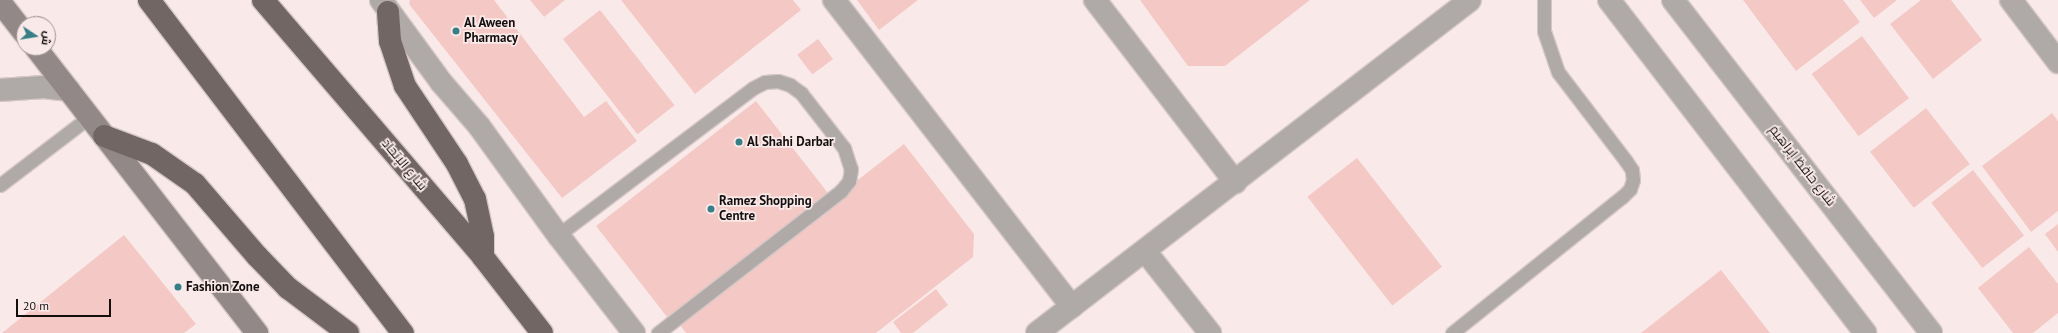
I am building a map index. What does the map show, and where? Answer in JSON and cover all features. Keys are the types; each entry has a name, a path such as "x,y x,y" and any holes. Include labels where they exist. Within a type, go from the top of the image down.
{"highway":[{"path":"149,0 403,333"},
{"name":"شارع الإتحاد","path":"263,0 483,257 542,333"},
{"path":"386,4 390,41 405,86 457,164 475,199 483,237 483,257"},
{"path":"104,136 152,154 195,184 257,256 288,288 348,333"}],"main road":[{"path":"0,2 16,22"},
{"path":"42,56 257,333"}],"street":[{"path":"834,0 1072,307"},
{"path":"1095,0 1235,182"},
{"path":"1037,333 1470,0"},
{"path":"1609,0 1865,333"},
{"name":"شارع حافظ إبراهيم","path":"1673,0 1931,333"},
{"path":"2010,0 2058,62"},
{"path":"386,4 441,82 480,126 558,235 634,333"},
{"path":"0,90 44,87 69,90"},
{"path":"1145,251 1210,333"}],"lane":[{"path":"1452,333 1622,197 1630,189 1633,180 1632,170 1626,161 1558,72 1544,31 1544,0"},
{"path":"558,235 753,88 764,82 778,81 790,85 801,92 844,148 851,169 848,182 841,191 658,333"},
{"path":"0,186 89,117"}],"building":[{"path":"410,0 494,0 584,117 606,101 637,141 562,198 409,4"},
{"path":"530,0 565,0 544,17"},
{"path":"621,0 793,0 801,10 695,94"},
{"path":"857,0 918,0 879,30"},
{"path":"1140,0 1310,0 1225,66 1188,66"},
{"path":"1743,0 1843,0 1860,22 1796,71"},
{"path":"1860,0 1897,0 1874,18"},
{"path":"1921,0 1951,0 1982,40 1933,79 1890,24"},
{"path":"600,10 674,105 637,134 563,39"},
{"path":"1862,36 1909,98 1859,136 1812,74"},
{"path":"818,39 833,59 812,75 797,55"},
{"name":"Ramez Shopping Centre","path":"756,101 829,194 669,319 596,226"},
{"path":"1926,108 1970,164 1914,208 1870,152"},
{"path":"2052,113 2058,121 2058,211 2031,232 1982,166"},
{"path":"904,144 974,234 973,257 876,333 686,333 677,321"},
{"path":"1357,158 1442,267 1392,306 1307,197"},
{"path":"1973,170 2024,235 1982,268 1931,203"},
{"path":"2058,224 2058,252 2045,234"},
{"path":"124,235 196,324 184,333 2,333"},
{"path":"2029,247 2058,284 2058,313 2033,333 2013,333 1978,288"},
{"path":"1721,270 1770,333 1641,333"},
{"path":"936,289 948,305 913,333 901,333 893,322"}],"place":[{"name":"Al Aween Pharmacy","path":"456,31"},
{"name":"Al Shahi Darbar","path":"739,142"},
{"name":"Ramez Shopping Centre","path":"711,209"},
{"name":"Fashion Zone","path":"178,287"}]}
